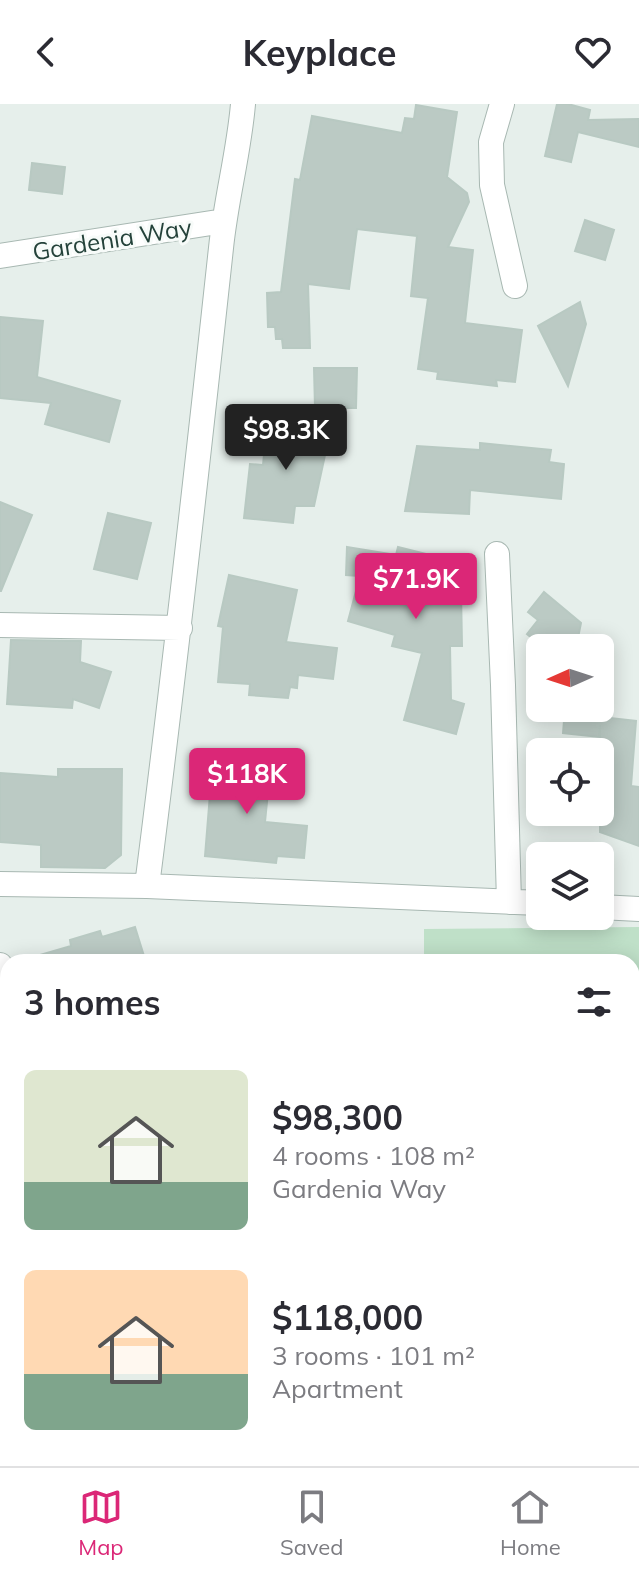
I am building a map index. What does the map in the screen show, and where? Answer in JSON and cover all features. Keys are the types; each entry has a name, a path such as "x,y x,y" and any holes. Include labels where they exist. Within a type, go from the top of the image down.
{"street":[{"path":"147,886 180,628 224,221 241,132 243,104"},
{"path":"502,104 491,142 492,185 515,286"},
{"name":"Gardenia Way","path":"0,256 224,221"},
{"path":"497,554 509,902"},
{"path":"0,625 180,628"},
{"path":"0,884 147,886 526,903"},
{"path":"614,908 639,909"}],"green space":[{"path":"614,927 639,927 639,954 424,954 424,929 614,930"}],"building":[{"path":"557,104 590,110 588,120 639,119 639,147 578,132 571,162 545,156"},
{"path":"416,105 457,112 447,177 467,193 469,202 448,247 473,250 465,323 522,330 515,382 496,380 497,386 437,379 438,372 418,369 428,298 411,296 417,236 357,229 349,289 308,284 310,348 283,348 282,339 276,339 275,327 268,327 267,293 281,292 295,179 300,180 312,116 402,133 405,118 414,119"},
{"path":"32,163 65,167 62,194 29,190"},
{"path":"585,220 614,230 605,260 575,251"},
{"path":"580,302 586,324 568,386 538,326"},
{"path":"0,317 43,321 37,377 120,401 109,442 45,424 51,403 0,398"},
{"path":"314,368 357,368 356,408 315,408"},
{"path":"267,422 327,427 325,455 314,506 295,506 293,523 244,518 250,464 263,465"},
{"path":"480,443 551,450 549,462 564,464 561,499 470,490 469,514 405,511 417,446 480,450"},
{"path":"0,502 32,515 1,591 0,591"},
{"path":"108,513 151,523 137,579 94,569"},
{"path":"347,547 396,555 398,547 474,566 469,592 461,591 462,646 450,646 451,700 464,704 456,734 404,720 422,653 392,646 395,635 348,621 360,576 346,575"},
{"path":"229,575 297,590 286,642 337,648 333,679 298,675 297,688 290,687 288,698 249,695 250,684 218,682 223,627 218,626"},
{"path":"544,592 581,623 579,634 527,634 538,620 528,612"},
{"path":"11,640 81,641 80,662 111,672 99,708 73,699 72,708 7,704"},
{"path":"614,718 636,721 631,786 639,787 639,846 600,832 600,826 614,826 614,738 600,738 600,725 599,737 563,733 564,722 614,722"},
{"path":"213,757 271,762 265,822 307,826 304,858 277,856 276,863 205,856"},
{"path":"58,769 122,769 121,855 105,868 41,867 41,845 0,842 0,773 58,777"},
{"path":"135,927 143,954 43,954 71,946 70,940 100,931 102,937"}]}
